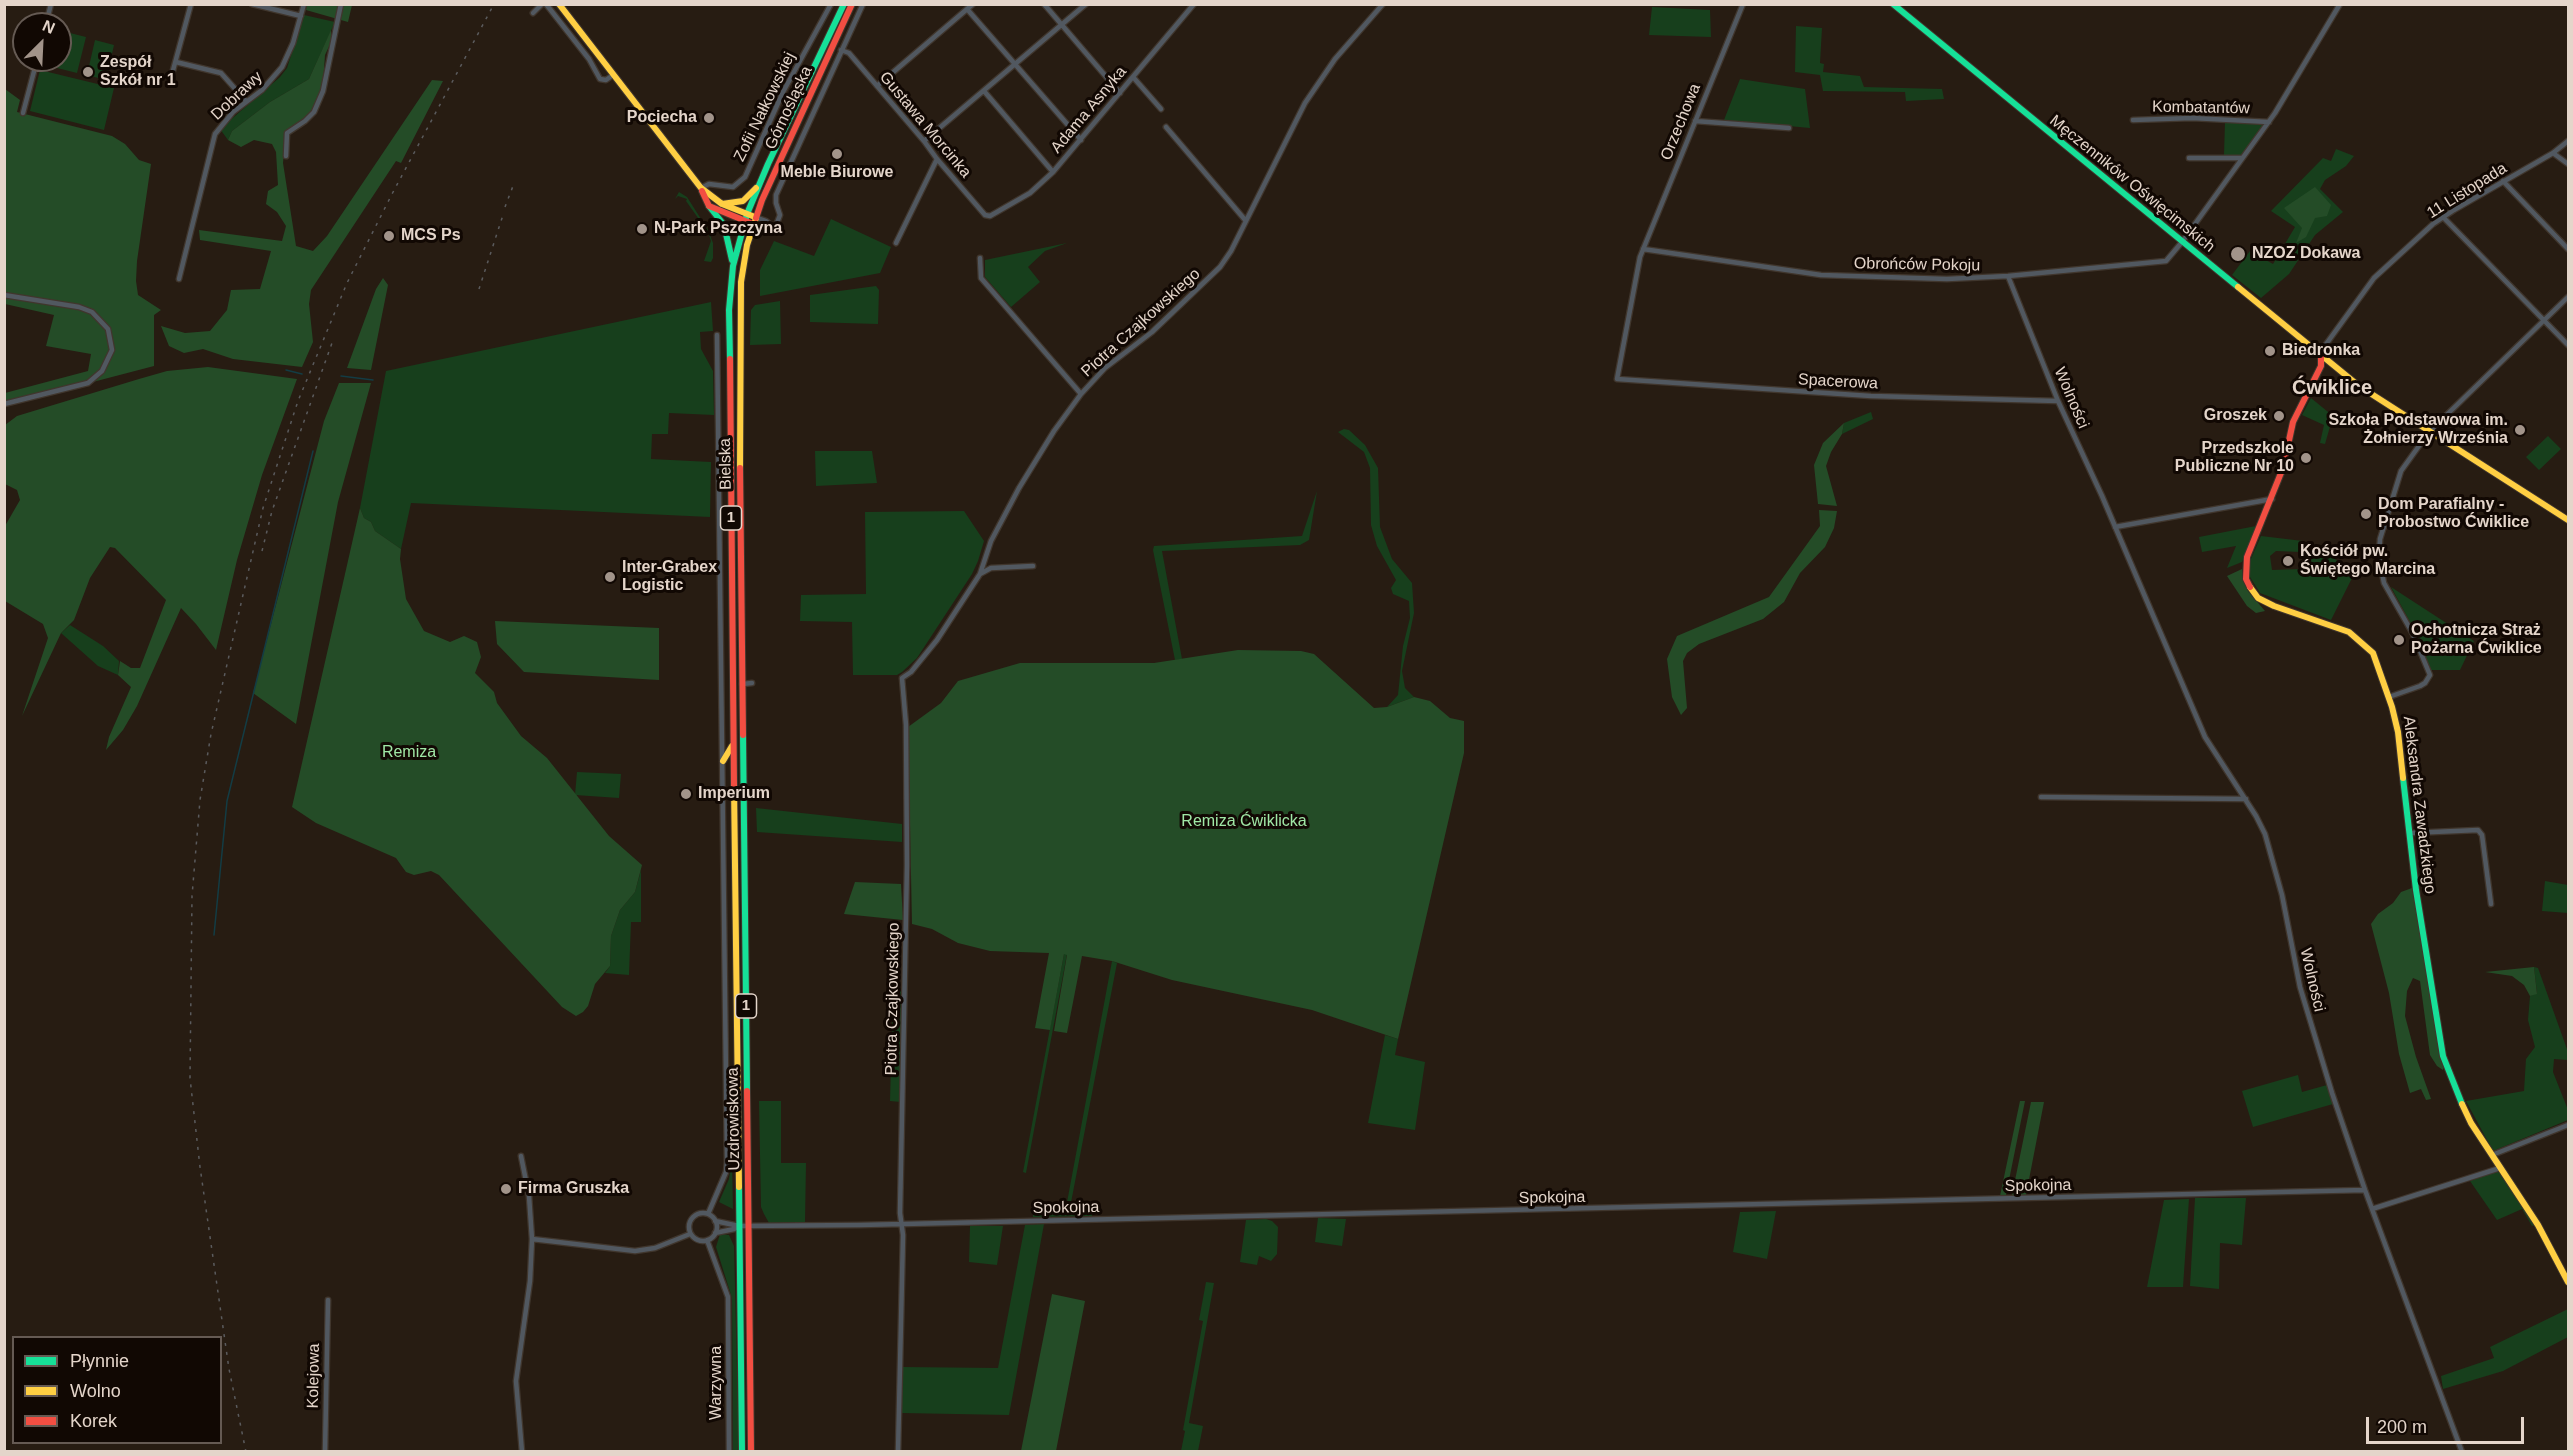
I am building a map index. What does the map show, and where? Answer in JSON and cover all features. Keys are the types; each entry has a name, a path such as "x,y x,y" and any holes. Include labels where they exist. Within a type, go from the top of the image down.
{"main road":[{"path":"559,4 701,188 709,206 724,225 733,266"},
{"name":"Górnośląska","path":"745,218 844,4"},
{"name":"Górnośląska","path":"754,220 852,4"},
{"name":"Męczenników Oświęcimskich","path":"1893,4 2369,393 2568,520"},
{"path":"722,204 743,201 758,186"},
{"path":"701,188 745,218"},
{"path":"709,206 754,220"},
{"name":"Bielska","path":"734,786 728,336 733,266 745,218"},
{"name":"Bielska","path":"743,786 739,311 742,268 754,220"},
{"name":"Aleksandra Zawadzkiego","path":"2321,356 2320,366 2293,422 2283,468 2245,565 2251,589 2258,598 2274,606 2349,632 2373,653 2389,697 2398,732 2416,890 2443,1056 2456,1093 2500,1168 2538,1226 2568,1282"},
{"path":"723,761 733,744"},
{"name":"Uzdrowiskowa","path":"734,786 742,1452"},
{"name":"Uzdrowiskowa","path":"743,786 751,1452"}],"street":[{"path":"172,74 191,4"},
{"path":"252,4 301,16"},
{"name":"Dobrawy","path":"179,279 213,139 225,120 270,82 282,67 293,43 304,4"},
{"path":"286,156 287,133 314,112 323,91 341,4"},
{"path":"533,14 544,4 589,59 600,80 606,80 613,75"},
{"name":"Zofii Nałkowskiej","path":"701,188 709,184 733,187 745,177 783,92 831,4"},
{"path":"754,220 776,228 780,214 776,195 863,4"},
{"path":"877,86 973,4"},
{"path":"1044,4 1120,93"},
{"path":"924,141 1086,4"},
{"name":"Adama Asnyka","path":"990,216 1030,193 1053,172 1194,4"},
{"name":"Piotra Czajkowskiego","path":"898,1452 907,865 906,725 902,678 911,672 937,640 980,574 991,541 1019,488 1054,431 1081,394 1105,368 1152,332 1220,267 1246,221 1305,103 1335,59 1383,4"},
{"name":"Orzechowa","path":"1617,380 1643,249 1743,4"},
{"name":"Kombatantów","path":"2182,242 2299,77 2340,4"},
{"path":"967,9 1081,140"},
{"name":"Gustawa Morcinka","path":"841,50 849,53 985,215 990,216"},
{"path":"176,62 220,73 246,101"},
{"path":"23,112 34,72"},
{"path":"1133,77 1161,109"},
{"path":"984,91 1053,172"},
{"name":"Kombatantów","path":"2133,120 2192,118 2269,122"},
{"path":"1695,121 1789,128"},
{"path":"1166,127 1246,221"},
{"name":"11 Listopada","path":"2321,356 2324,347 2374,278 2444,217 2553,153 2568,141"},
{"path":"2553,153 2568,164"},
{"path":"2189,158 2242,158"},
{"path":"896,243 937,159"},
{"path":"2504,181 2568,249"},
{"path":"2444,217 2568,345"},
{"name":"Obrońców Pokoju","path":"1643,249 1821,275 1947,279 2163,262 2169,259 2182,242"},
{"path":"980,258 981,278 1081,394"},
{"name":"Wolności","path":"2008,276 2058,401 2115,526 2205,737 2246,799 2265,834 2310,1022 2365,1190 2462,1452"},
{"path":"4,295 92,312 108,329 112,350 102,371 88,383 4,404"},
{"path":"2389,697 2420,686 2430,675 2413,634 2384,583 2379,558 2380,539 2401,471 2429,432 2568,297"},
{"path":"708,1214 726,1172 727,1162 717,335"},
{"name":"Spacerowa","path":"1617,380 1871,396 2058,401"},
{"path":"2115,526 2272,498"},
{"path":"980,574 991,568 1033,566"},
{"path":"742,684 752,683"},
{"path":"2041,797 2246,799"},
{"path":"2411,833 2478,830 2482,835 2491,904"},
{"path":"2492,1155 2568,1125"},
{"path":"521,1156 529,1196 532,1239 530,1281 516,1381 522,1452"},
{"path":"2372,1209 2500,1168"},
{"name":"Spokojna","path":"739,1226 1350,1215 2365,1190"},
{"path":"700,1213 708,1214 715,1221 739,1226 715,1233 708,1240 696,1239 690,1233 689,1225 692,1217 700,1213"},
{"path":"715,1221 715,1233"},
{"path":"532,1239 635,1251 655,1248 690,1233"},
{"name":"Warzywna","path":"708,1240 728,1297 729,1452"},
{"name":"Kolejowa","path":"325,1452 328,1300"}],"green space":[{"path":"307,5 352,5 348,22 306,10"},
{"path":"1652,7 1710,10 1711,37 1649,35"},
{"path":"304,15 335,22 309,79 270,102 232,131 228,140 220,129 280,77 287,68"},
{"path":"1796,26 1822,28 1820,63 1824,64 1823,72 1860,76 1864,87 1942,89 1944,99 1906,101 1905,92 1823,91 1820,75 1795,72"},
{"path":"331,30 331,42 325,55 322,97 311,113 295,125 285,141 283,163 296,246 313,251 327,236 432,80 443,81 401,163 396,161 311,290 309,304 313,342 302,367 233,359 203,349 184,353 169,346 161,326 185,333 210,331 227,310 231,290 260,289 271,251 200,240 199,230 282,241 286,226 277,212 266,204 268,191 278,185 276,152 272,144 254,140 241,147 228,140 232,131 270,102 309,79"},
{"path":"72,34 86,37 77,73 72,72"},
{"path":"95,40 114,45 106,80 87,75"},
{"path":"40,72 48,72 114,88 104,130 30,111"},
{"path":"1740,79 1805,89 1810,128 1724,120"},
{"path":"5,89 20,100 17,112 112,136 125,144 139,160 151,164 136,281 138,295 161,310 154,315 154,366 5,405 5,393 88,371 91,354 46,346 54,315 5,304"},
{"path":"2225,122 2264,124 2242,156 2224,155"},
{"path":"2336,149 2354,156 2346,166 2325,180 2320,189 2343,212 2315,235 2289,274 2261,298 2232,275 2250,251 2273,264 2295,227 2271,211 2323,158 2331,161"},
{"path":"2315,187 2331,205 2327,216 2315,218 2306,237 2296,243 2302,228 2284,208"},
{"path":"679,192 687,197 708,230 713,243 711,262 704,261 711,241 708,232 686,201 687,199 678,196 675,199"},
{"path":"831,219 891,247 880,273 760,296 760,270 774,241 814,256"},
{"path":"1067,243 1045,251 1028,267 1040,282 1011,307 985,277 985,260"},
{"path":"383,278 388,285 371,370 347,368 376,289"},
{"path":"876,286 879,290 878,324 810,322 810,295"},
{"path":"780,301 781,344 750,345 751,310 755,305"},
{"path":"711,302 713,331 700,332 701,349 713,371 714,415 669,413 668,434 652,434 651,459 711,462 710,517 411,503 401,549 375,531 371,522 364,518 360,508 386,371"},
{"path":"208,367 297,379 262,475 237,560 216,650 181,608 137,706 123,730 106,750 109,737 131,687 118,675 120,661 131,668 140,668 166,600 115,548 110,547 90,578 74,620 61,633 22,716 48,638 43,624 5,601 5,526 20,500 17,490 5,484 5,425 17,416 167,371"},
{"path":"339,383 371,383 338,502 296,724 253,693 324,421"},
{"path":"2311,398 2333,416 2325,444 2320,443 2324,425 2302,415"},
{"path":"1871,412 1873,419 1842,434 1844,423"},
{"path":"1844,423 1842,434 1826,466 1837,506 1818,504 1814,465 1823,443"},
{"path":"1344,429 1349,430 1365,445 1378,468 1380,527 1392,559 1412,583 1414,613 1402,671 1405,688 1414,697 1387,707 1398,695 1403,646 1410,618 1409,601 1393,594 1391,588 1396,580 1377,546 1371,525 1370,468 1364,452 1338,432"},
{"path":"2548,436 2561,449 2539,470 2526,457"},
{"path":"815,451 872,451 877,483 816,486"},
{"path":"1317,491 1309,540 1300,545 1162,551 1182,659 1175,660 1154,546 1302,536"},
{"name":"Remiza","path":"360,508 364,518 371,522 375,531 401,549 400,559 406,599 424,631 450,642 464,636 477,642 481,657 475,673 494,692 497,703 521,736 547,758 609,836 642,865 635,892 620,910 611,936 610,966 595,984 588,1006 576,1016 562,1007 439,875 431,871 414,875 406,872 396,858 316,823 292,807"},
{"path":"1819,510 1837,511 1834,528 1825,547 1800,573 1784,602 1763,619 1699,644 1687,653 1683,661 1687,708 1681,715 1672,697 1667,659 1677,636 1769,597 1820,526"},
{"path":"964,511 984,541 978,561 972,574 917,658 897,675 853,675 852,622 800,621 801,595 866,594 865,512"},
{"path":"2256,526 2242,562 2227,568 2236,546 2202,552 2199,537"},
{"path":"2261,536 2303,541 2307,553 2316,555 2322,552 2351,568 2353,576 2331,620 2260,593 2250,577 2250,561","holes":["2276,551 2301,552 2303,566 2301,569 2272,570 2270,556"]},
{"path":"2242,569 2243,581 2248,591 2265,611 2256,613 2247,606 2227,576"},
{"path":"2391,587 2474,641 2460,670 2431,670 2416,633"},
{"path":"495,621 659,628 659,680 524,672 497,644"},
{"path":"70,625 103,646 119,661 118,675 98,666 61,633"},
{"name":"Remiza Ćwiklicka","path":"1238,650 1301,651 1314,654 1374,708 1387,707 1414,697 1430,701 1450,718 1464,721 1464,753 1398,1039 1312,1010 1172,980 1112,961 1082,956 1067,1033 1054,1031 1067,955 1064,954 1050,1030 1035,1028 1049,953 990,951 958,943 932,929 912,924 908,727 941,703 958,681 1020,663 1154,663"},
{"path":"577,772 621,774 619,798 575,795"},
{"path":"756,808 902,824 902,842 757,832"},
{"path":"641,870 641,922 631,922 629,975 605,973 610,966 611,936 620,910 635,892"},
{"path":"2545,881 2568,885 2568,913 2542,911"},
{"path":"855,882 901,884 903,920 844,914"},
{"path":"2412,888 2444,1067 2443,1070 2437,1066 2430,1055 2420,981 2413,978 2407,991 2405,1016 2431,1099 2426,1100 2421,1089 2410,1093 2399,1054 2389,993 2371,924 2401,892"},
{"path":"1064,954 1067,954 1026,1173 1023,1172"},
{"path":"1112,961 1117,963 1069,1213 1092,1214 1092,1216 1033,1217 1033,1213 1065,1213"},
{"path":"2534,967 2538,968 2568,1052 2568,1060 2554,1059 2553,1072 2568,1110 2568,1120 2493,1151 2466,1101 2524,1091 2526,1059 2535,1047 2528,1020 2530,996 2537,993"},
{"path":"2534,967 2537,994 2530,996 2524,985 2512,976 2485,972"},
{"path":"893,990 903,991 901,1102 890,1101"},
{"path":"1385,1035 1398,1039 1395,1055 1425,1062 1415,1130 1368,1123"},
{"path":"2298,1075 2302,1092 2327,1085 2333,1104 2253,1127 2242,1091"},
{"path":"759,1101 781,1101 781,1163 806,1163 805,1222 769,1223 761,1207"},
{"path":"2020,1101 2025,1101 2006,1195 2000,1196"},
{"path":"2031,1102 2044,1102 2026,1195 2012,1195"},
{"path":"732,1160 733,1209 719,1202 729,1179"},
{"path":"2498,1171 2534,1225 2532,1226 2522,1209 2497,1220 2470,1181"},
{"path":"2195,1198 2246,1198 2242,1245 2220,1243 2219,1289 2190,1286"},
{"path":"2189,1199 2183,1287 2147,1287 2164,1200"},
{"path":"1776,1211 1767,1259 1733,1252 1740,1212"},
{"path":"1318,1218 1346,1219 1342,1246 1315,1242"},
{"path":"1266,1219 1278,1227 1277,1254 1271,1261 1259,1256 1257,1265 1240,1262 1246,1220"},
{"path":"1044,1224 1009,1415 902,1413 902,1367 998,1368 1025,1225"},
{"path":"970,1226 1003,1226 997,1265 969,1262"},
{"path":"720,1234 729,1235 734,1246 739,1451 733,1451 732,1298 716,1247"},
{"path":"1206,1282 1214,1283 1189,1423 1203,1426 1198,1451 1181,1451 1203,1321 1199,1320"},
{"path":"1052,1294 1085,1301 1056,1451 1021,1451"},
{"path":"2568,1309 2568,1337 2503,1371 2443,1389 2441,1376 2494,1358 2490,1347"}],"waterway":[{"path":"286,370 302,374"},
{"path":"341,376 373,380"},
{"path":"214,935 227,801 313,451"}],"railway":[{"path":"246,1452 229,1369 200,1167 190,1078 192,896 200,800 211,734 263,508 298,401 347,283 494,4"},
{"path":"505,207 513,186"},
{"path":"479,289 503,215"},
{"path":"262,551 272,511 332,343"}],"traffic: fast":[{"path":"730,359 729,310 733,266 747,214 768,164 844,4"},
{"path":"1893,4 2238,287"},
{"path":"709,206 724,225 732,260"},
{"path":"743,735 747,1091"},
{"path":"2403,778 2416,890 2443,1056 2462,1104"},
{"path":"739,1187 742,1452"}],"traffic: slow":[{"path":"559,4 701,188 722,204 755,217"},
{"path":"722,204 743,201 756,188"},
{"path":"740,468 741,282 747,245 756,218"},
{"path":"2238,287 2359,386 2568,520"},
{"path":"2250,587 2258,598 2274,606 2349,632 2373,653 2392,707 2398,732 2403,778"},
{"path":"723,761 732,746"},
{"path":"734,785 739,1187"},
{"path":"2462,1104 2471,1123 2538,1225 2568,1282"}],"traffic: jam":[{"path":"756,218 762,200 852,4"},
{"path":"702,191 709,206 753,224"},
{"path":"2250,587 2246,579 2247,557 2283,468 2293,422 2321,366 2321,356"},
{"path":"730,359 734,785"},
{"path":"740,468 743,735"},
{"path":"747,1091 751,1452"}],"place":[{"name":"Zespół Szkół nr 1","path":"88,72"},
{"name":"Pociecha","path":"709,118"},
{"name":"Meble Biurowe","path":"837,154"},
{"name":"N-Park Pszczyna","path":"642,229"},
{"name":"MCS Ps","path":"389,236"},
{"name":"NZOZ Dokawa","path":"2238,254"},
{"name":"Biedronka","path":"2270,351"},
{"name":"Groszek","path":"2279,416"},
{"name":"Szkoła Podstawowa im. Żołnierzy Września","path":"2520,430"},
{"name":"Przedszkole Publiczne Nr 10","path":"2306,458"},
{"name":"Dom Parafialny - Probostwo Ćwiklice","path":"2366,514"},
{"name":"Kościół pw. Świętego Marcina","path":"2288,561"},
{"name":"Inter-Grabex Logistic","path":"610,577"},
{"name":"Ochotnicza Straż Pożarna Ćwiklice","path":"2399,640"},
{"name":"Imperium","path":"686,794"},
{"name":"Firma Gruszka","path":"506,1189"}],"district":[{"name":"Ćwiklice","path":"2332,388"}]}
